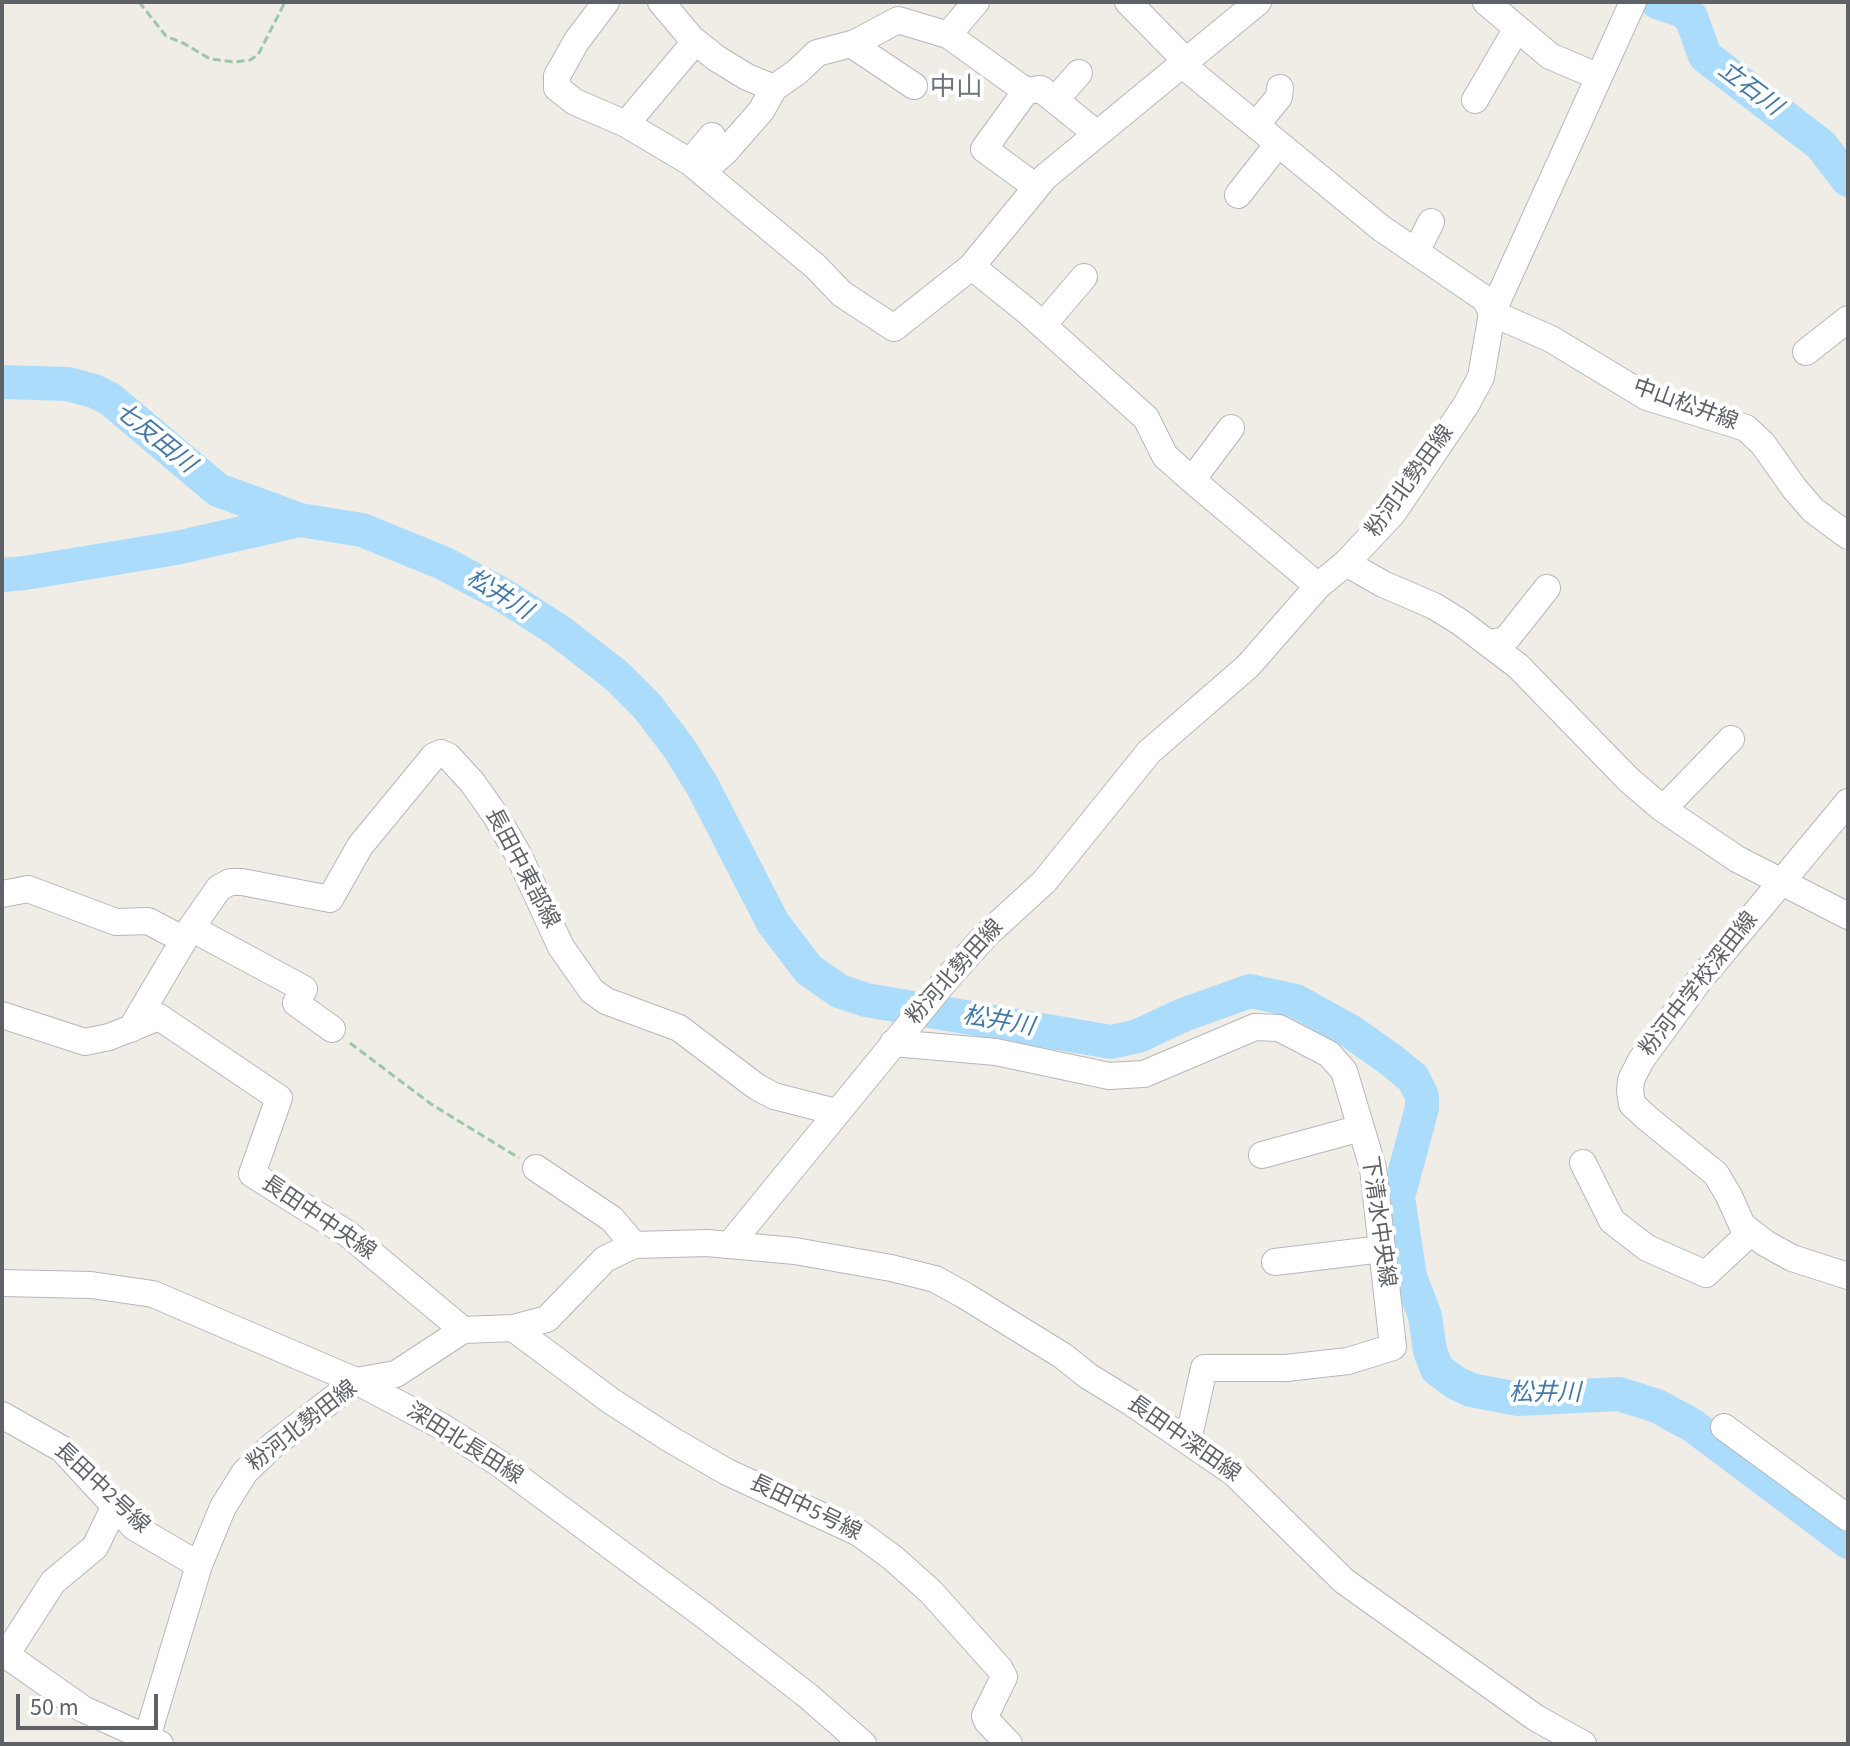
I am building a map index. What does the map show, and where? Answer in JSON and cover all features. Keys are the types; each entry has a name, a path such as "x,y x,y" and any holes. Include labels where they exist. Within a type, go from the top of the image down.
{"street":[{"path":"606,2 576,42 557,76 557,88 575,102 626,124 696,167 815,266 842,294 894,328 971,267 1045,177 1258,2"},
{"path":"661,2 695,42 747,77 774,88"},
{"path":"948,35 976,2"},
{"path":"1128,2 1185,60 1185,67 1381,228 1485,299 1492,313"},
{"path":"1486,2 1550,56 1599,77"},
{"name":"粉河北勢田線","path":"731,1243 945,981 986,935 1044,882 1149,752 1248,666 1318,586 1346,563 1393,513 1466,405 1481,377 1492,313 1633,2"},
{"path":"696,167 725,152 761,111 774,88 817,53 851,44 906,11 948,35 1026,91 1041,89 1097,134"},
{"path":"1475,100 1516,30"},
{"path":"626,124 695,42"},
{"path":"851,44 914,86"},
{"path":"1055,100 1079,73"},
{"path":"1256,125 1279,97 1280,88"},
{"path":"1026,91 984,149 1036,187"},
{"path":"696,167 712,136"},
{"path":"1238,195 1278,144"},
{"path":"1416,252 1431,222"},
{"path":"971,267 1043,325 1146,418 1165,456 1318,586"},
{"path":"1043,325 1084,277"},
{"name":"中山松井線","path":"1492,313 1551,339 1647,397 1746,428 1763,444 1813,510 1848,536"},
{"path":"1806,352 1848,319"},
{"path":"1192,480 1231,428"},
{"path":"1346,563 1383,584 1434,606 1518,666 1629,780 1663,809 1737,859 1848,916"},
{"path":"1488,643 1503,641 1509,636 1547,588"},
{"path":"1663,809 1731,739"},
{"name":"長田中東部線","path":"131,1029 187,934 219,888 230,882 330,899 360,846 434,756 441,753 448,756 472,782 496,816 519,856 561,947 592,991 606,1001 679,1028 757,1087 774,1096 836,1112"},
{"name":"粉河中学校深田線","path":"1848,802 1698,982 1641,1060 1631,1080 1630,1091 1632,1104 1716,1174 1742,1225 1792,1258 1848,1276"},
{"path":"2,894 28,889 116,922 148,921 187,934 304,989 296,1003 332,1029"},
{"name":"長田中中央線","path":"2,1015 85,1042 131,1029 159,1017 279,1098 252,1174 348,1234 463,1330"},
{"name":"下清水中央線","path":"898,1038 996,1052 1109,1076 1144,1074 1255,1027 1279,1028 1329,1054 1344,1071 1373,1168 1393,1347 1348,1361 1286,1368 1204,1368 1188,1441"},
{"path":"1262,1155 1361,1128"},
{"path":"1583,1163 1612,1221 1647,1248 1706,1274 1751,1232"},
{"path":"536,1168 612,1219 634,1245"},
{"path":"463,1330 513,1328 547,1319 605,1259 634,1245 731,1243"},
{"name":"長田中深田線","path":"731,1243 795,1251 935,1279 1063,1356 1234,1473 1344,1581 1536,1718 1583,1744"},
{"path":"1275,1262 1382,1249"},
{"name":"深田北長田線","path":"2,1283 91,1285 153,1294 356,1381 441,1426 500,1464 705,1616 808,1696 863,1744"},
{"name":"長田中5号線","path":"513,1328 611,1401 670,1439 727,1472 859,1533 893,1558 931,1592 1000,1669 1004,1677 985,1716 1009,1744"},
{"name":"粉河北勢田線","path":"151,1741 199,1565 223,1507 245,1472 272,1446 356,1381 396,1374 463,1330"},
{"name":"長田中2号線","path":"2,1415 62,1449 134,1527 199,1565"},
{"path":"1724,1427 1848,1518"},
{"path":"115,1506 95,1547 53,1582 4,1653 83,1709 151,1741"}],"path":[{"path":"139,2 166,36 210,59 234,62 250,60 258,55 285,2"},
{"path":"332,1029 431,1104 536,1168"}],"waterway":[{"name":"立石川","path":"1657,2 1691,17 1705,56 1821,145 1848,180"},
{"name":"七反田川","path":"2,382 68,384 94,391 110,399 218,490 300,520"},
{"name":"松井川","path":"2,575 176,548 300,520 362,530 443,563 503,595 559,631 617,676 647,706 679,748 703,787 773,923 809,970 839,991 866,1000 1111,1042 1138,1036 1183,1015 1250,991 1296,1001 1350,1031 1391,1060 1413,1078 1422,1096 1422,1108 1398,1197 1410,1277 1425,1316 1430,1351 1437,1369 1471,1390 1518,1399 1619,1394 1657,1406 1692,1425 1848,1542"}],"district":[{"name":"中山","path":"956,89"}]}
